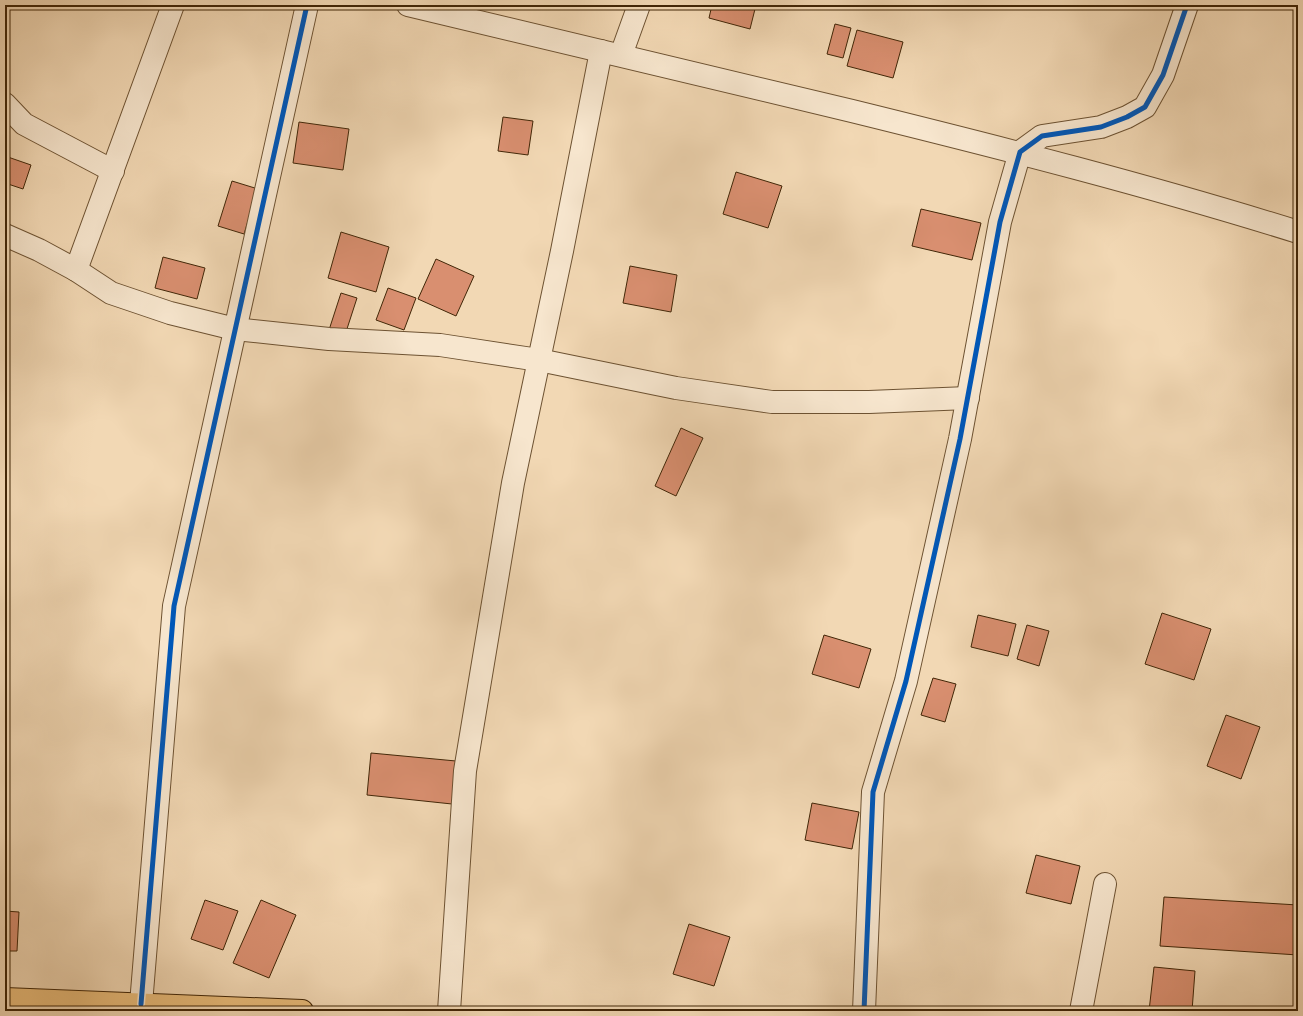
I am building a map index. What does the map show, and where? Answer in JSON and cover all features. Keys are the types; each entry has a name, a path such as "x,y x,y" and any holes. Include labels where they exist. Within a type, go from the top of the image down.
{"highway":[{"path":"5,998 302,1011"}],"street":[{"path":"76,270 173,5"},
{"path":"141,1004 174,606 307,5"},
{"path":"408,5 1020,152 1230,211 1298,232"},
{"path":"449,1011 465,771 513,483 562,251 611,53 639,5"},
{"path":"864,1011 873,792 906,681 960,439 1000,222 1020,152 1042,136 1101,127 1127,117 1145,107 1163,75 1187,5"},
{"path":"5,104 24,124 113,171"},
{"path":"5,235 39,250 76,270 111,293 170,313 235,329 329,339 440,345 539,360 676,388 772,402 869,402 968,398"},
{"path":"1081,1011 1105,884"}],"building":[{"path":"712,5 756,5 750,29 709,18"},
{"path":"835,24 851,28 843,58 827,54"},
{"path":"857,30 903,42 893,78 847,66"},
{"path":"503,117 533,121 528,155 498,151"},
{"path":"299,122 349,129 343,170 293,163"},
{"path":"5,156 31,165 23,189 5,183"},
{"path":"736,172 782,186 768,228 723,214"},
{"path":"232,181 258,189 244,234 218,226"},
{"path":"921,209 981,223 972,260 912,246"},
{"path":"341,232 389,247 376,292 328,278"},
{"path":"163,257 205,268 197,299 155,288"},
{"path":"436,259 474,276 456,316 418,299"},
{"path":"630,266 677,275 671,312 623,303"},
{"path":"388,288 416,298 404,330 376,320"},
{"path":"341,293 357,298 345,335 329,330"},
{"path":"681,428 703,438 676,496 655,486"},
{"path":"1162,613 1211,629 1194,680 1145,664"},
{"path":"978,615 1016,624 1008,656 971,647"},
{"path":"1027,625 1049,631 1039,666 1017,659"},
{"path":"824,635 871,649 859,688 812,674"},
{"path":"933,678 956,684 945,722 921,715"},
{"path":"1226,715 1260,727 1241,779 1207,766"},
{"path":"371,753 456,761 452,804 367,795"},
{"path":"812,803 859,812 852,849 805,840"},
{"path":"1036,855 1080,866 1071,904 1026,893"},
{"path":"1164,897 1298,905 1298,955 1160,946"},
{"path":"205,900 238,911 223,950 191,939"},
{"path":"261,900 296,915 269,978 233,963"},
{"path":"5,911 19,912 17,951 5,951"},
{"path":"689,924 730,937 714,986 673,974"},
{"path":"1154,967 1195,971 1192,1011 1149,1011"}],"cycle path":[{"path":"141,1004 174,606 307,5"},
{"path":"864,1011 873,792 906,681 960,439 1000,222 1020,152 1042,136 1101,127 1127,117 1145,107 1163,75 1187,5"}]}
